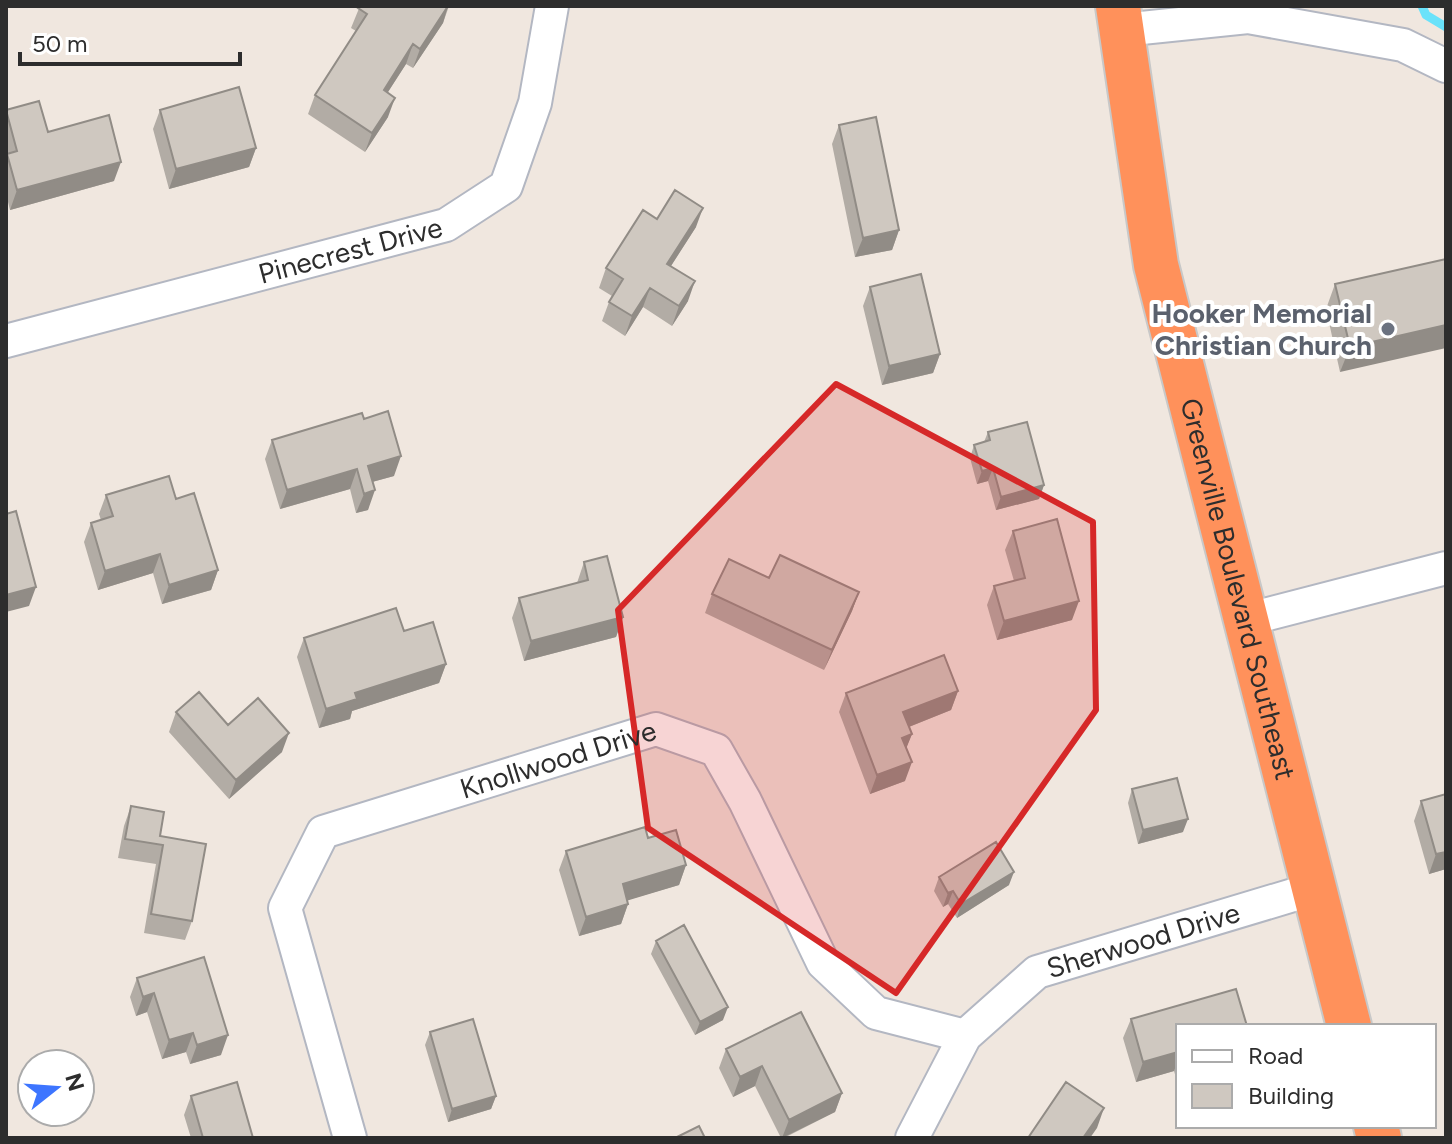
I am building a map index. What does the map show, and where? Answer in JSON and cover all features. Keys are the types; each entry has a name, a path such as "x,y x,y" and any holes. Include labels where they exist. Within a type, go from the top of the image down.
{"highway":[{"name":"Greenville Boulevard Southeast","path":"1120,18 1156,265 1348,1024"}],"street":[{"name":"Pinecrest Drive","path":"6,341 446,225 506,186 535,103 552,6"},
{"path":"1120,18 1248,17 1403,45 1446,66"},
{"path":"1245,620 1446,568"},
{"name":"Knollwood Drive","path":"350,1138 285,908 323,832 656,729 716,750 745,801 823,963 876,1013 965,1036"},
{"name":"Sherwood Drive","path":"912,1138 965,1036 1037,972 1313,889"}],"highlighted area":[{"path":"836,384 1093,522 1096,710 896,993 648,828 618,610"}],"building":[{"path":"448,6 420,49 413,44 384,90 395,98 372,133 315,95 367,14 358,8"},
{"path":"239,87 256,148 176,169 160,110"},
{"path":"39,101 48,132 109,115 121,162 17,190 7,154 17,151 6,110"},
{"path":"876,117 899,230 863,238 839,125"},
{"path":"675,190 703,208 667,264 695,281 679,306 650,288 632,316 609,302 623,279 606,268 643,210 657,219"},
{"path":"1446,259 1446,325 1350,347 1335,284"},
{"path":"921,274 940,354 889,366 870,287"},
{"path":"388,411 401,456 368,466 375,490 364,494 357,469 287,490 272,440 362,413 364,419"},
{"path":"1027,422 1044,485 1001,497 993,468 982,471 974,445 990,440 988,432"},
{"path":"169,476 176,499 194,493 218,570 169,585 160,554 105,571 91,523 113,516 106,495"},
{"path":"16,511 36,587 6,595 6,514"},
{"path":"1057,519 1079,601 1004,621 994,586 1025,578 1013,531"},
{"path":"780,555 859,592 832,650 712,594 729,559 769,578"},
{"path":"607,556 623,617 531,641 519,598 588,580 584,562"},
{"path":"396,608 404,631 433,622 446,664 355,693 357,699 326,709 304,638"},
{"path":"944,655 958,691 903,712 912,734 902,738 912,762 877,775 846,693"},
{"path":"199,692 228,725 258,698 289,733 236,780 176,712"},
{"path":"1177,778 1188,819 1143,830 1132,789"},
{"path":"1446,794 1446,852 1436,854 1421,801"},
{"path":"131,806 164,812 160,836 206,844 192,921 151,914 163,845 125,839"},
{"path":"645,827 648,838 676,830 686,865 623,884 628,904 586,917 566,851"},
{"path":"996,842 1014,872 961,904 953,891 948,893 939,877"},
{"path":"684,925 728,1007 700,1022 656,941"},
{"path":"204,957 228,1035 197,1045 193,1033 169,1040 154,993 143,997 137,978"},
{"path":"1236,989 1246,1024 1176,1024 1176,1053 1143,1062 1131,1019"},
{"path":"801,1012 842,1093 789,1120 762,1066 740,1077 726,1049"},
{"path":"473,1019 496,1096 452,1109 430,1032"},
{"path":"237,1082 253,1138 203,1138 191,1096"},
{"path":"1066,1082 1104,1108 1083,1138 1028,1138"},
{"path":"699,1126 705,1138 675,1138"}],"waterway":[{"path":"1422,6 1426,15 1446,27"}],"place":[{"name":"Hooker Memorial Christian Church","path":"1388,329"}]}
